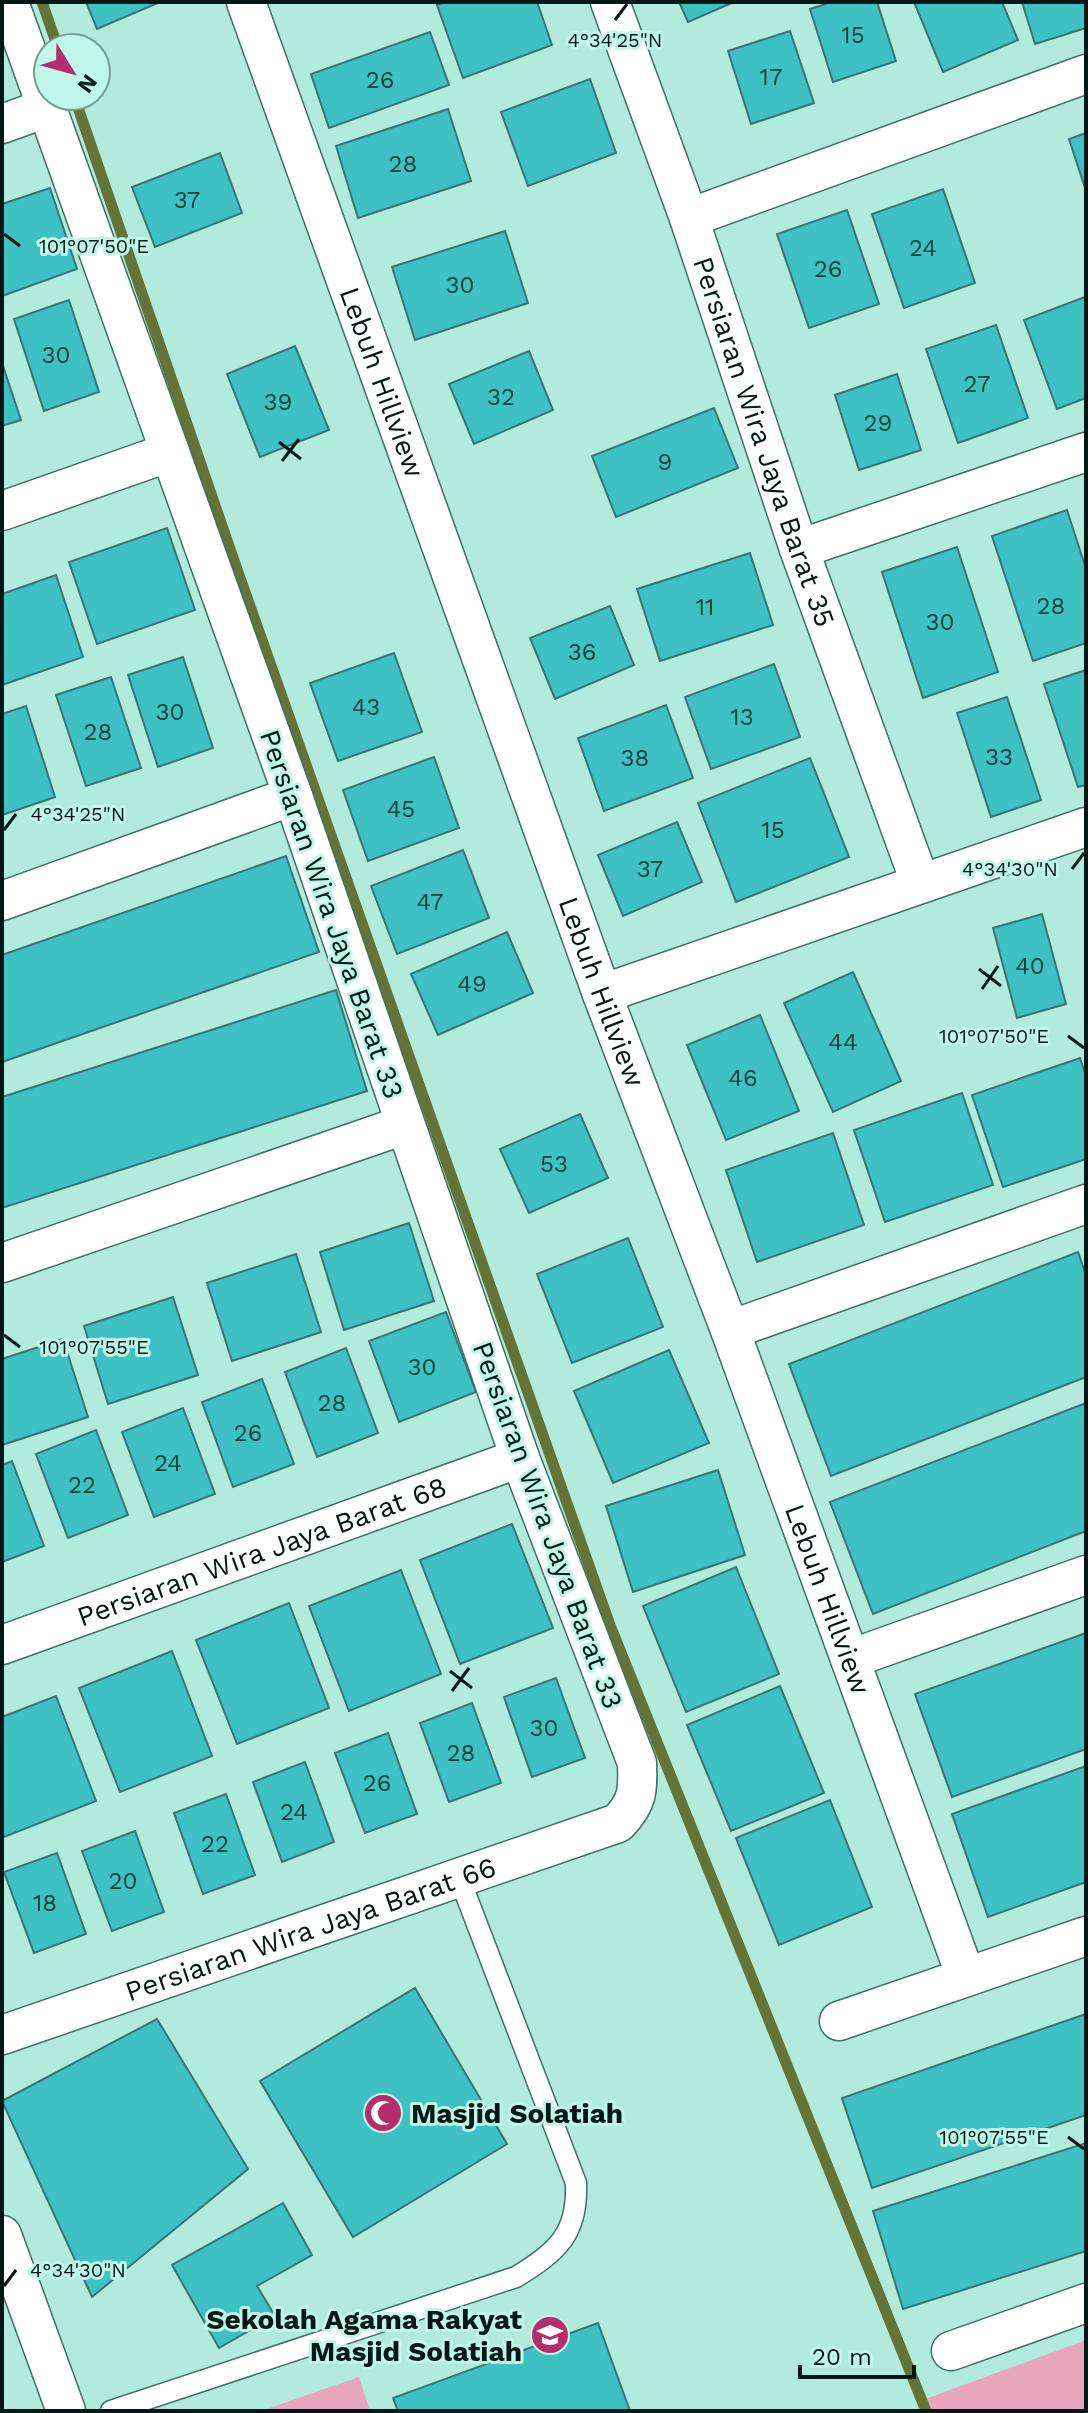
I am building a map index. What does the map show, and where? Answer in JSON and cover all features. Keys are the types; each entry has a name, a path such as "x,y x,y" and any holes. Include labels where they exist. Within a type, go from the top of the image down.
{"street":[{"name":"Persiaran Wira Jaya Barat 33","path":"9,2 32,68"},
{"name":"Lebuh Hillview","path":"246,2 602,994 730,1330 966,1977"},
{"name":"Persiaran Wira Jaya Barat 35","path":"610,2 689,218 799,549 920,882"},
{"path":"689,218 1086,74"},
{"path":"2,124 35,112"},
{"name":"Persiaran Wira Jaya Barat 33","path":"47,112 293,796 520,1458 637,1763 638,1792 631,1809 618,1823"},
{"path":"2,511 170,452"},
{"path":"799,549 1086,452"},
{"path":"2,901 293,796"},
{"path":"602,994 1086,827"},
{"path":"2,1263 404,1125"},
{"path":"730,1330 1086,1204"},
{"name":"Persiaran Wira Jaya Barat 68","path":"2,1645 520,1458"},
{"path":"850,1659 1086,1575"},
{"name":"Persiaran Wira Jaya Barat 66","path":"2,2035 618,1823"},
{"path":"839,2021 1086,1936"},
{"path":"2,2235 58,2409"},
{"path":"951,2351 1086,2303"}],"lane":[{"path":"111,2411 516,2277 545,2259 567,2237 577,2207 576,2183 459,1877"}],"shaded area":[{"path":"1086,2340 1086,2411 924,2411 920,2401"},
{"path":"359,2377 370,2411 261,2411"}],"building":[{"path":"86,2 160,2 97,29"},
{"path":"445,2 537,2 552,45 463,78 437,5"},
{"path":"679,2 734,2 688,22"},
{"path":"832,2 877,2 896,61 833,82 810,9"},
{"path":"914,2 1002,2 1018,40 943,72"},
{"path":"1022,2 1086,2 1086,28 1035,44"},
{"path":"790,31 814,103 751,124 728,51"},
{"path":"430,32 449,85 329,128 311,74"},
{"path":"590,79 616,153 528,186 501,112"},
{"path":"448,109 471,181 358,218 336,146"},
{"path":"1086,133 1086,191 1069,139"},
{"path":"220,153 242,213 155,247 132,187"},
{"path":"50,188 77,269 2,296 2,204"},
{"path":"943,189 975,283 904,308 872,214"},
{"path":"847,210 879,304 809,328 777,234"},
{"path":"505,231 528,303 415,340 392,267"},
{"path":"1085,297 1086,398 1057,409 1024,320"},
{"path":"69,300 99,392 44,411 14,319"},
{"path":"996,325 1028,418 958,443 926,349"},
{"path":"295,346 329,430 260,457 227,374"},
{"path":"529,351 553,410 474,444 449,384"},
{"path":"2,363 21,420 2,426"},
{"path":"897,374 921,450 859,470 835,395"},
{"path":"714,408 738,468 616,517 592,456"},
{"path":"1067,510 1086,569 1086,643 1033,661 992,536"},
{"path":"167,528 195,610 97,644 69,562"},
{"path":"957,547 998,672 923,698 882,572"},
{"path":"750,553 773,625 660,661 637,589"},
{"path":"56,575 83,657 2,685 2,594"},
{"path":"610,606 634,665 555,699 530,638"},
{"path":"394,653 422,732 338,761 310,683"},
{"path":"183,657 213,748 158,767 128,675"},
{"path":"774,664 800,737 711,769 685,697"},
{"path":"1086,670 1086,785 1078,787 1044,684"},
{"path":"111,677 141,768 86,786 56,695"},
{"path":"1007,697 1041,800 991,817 957,713"},
{"path":"666,705 693,778 604,811 578,738"},
{"path":"26,706 55,797 2,815 2,714"},
{"path":"434,757 459,828 368,861 343,790"},
{"path":"810,758 849,857 736,902 698,803"},
{"path":"677,822 702,882 623,916 598,855"},
{"path":"463,850 489,918 397,954 371,886"},
{"path":"286,856 319,952 2,1062 2,955"},
{"path":"1042,914 1066,1004 1017,1018 993,928"},
{"path":"507,932 533,993 438,1035 411,974"},
{"path":"853,972 901,1081 833,1112 784,1003"},
{"path":"336,990 367,1091 2,1208 2,1097"},
{"path":"760,1015 799,1111 726,1140 687,1045"},
{"path":"1080,1058 1086,1076 1086,1159 1003,1187 972,1095"},
{"path":"962,1093 993,1185 885,1222 854,1130"},
{"path":"580,1114 608,1178 529,1213 500,1149"},
{"path":"833,1133 864,1225 757,1262 726,1170"},
{"path":"409,1223 434,1301 344,1330 320,1252"},
{"path":"628,1238 663,1327 572,1363 537,1274"},
{"path":"1078,1252 1086,1275 1086,1377 831,1476 789,1364"},
{"path":"296,1254 321,1332 232,1361 207,1283"},
{"path":"173,1297 198,1375 108,1404 84,1326"},
{"path":"446,1312 476,1392 399,1422 369,1341"},
{"path":"63,1339 88,1417 2,1445 2,1359"},
{"path":"346,1348 378,1433 317,1457 285,1372"},
{"path":"669,1350 709,1443 613,1483 574,1391"},
{"path":"262,1379 294,1464 233,1487 202,1402"},
{"path":"1086,1403 1086,1531 873,1614 830,1502"},
{"path":"183,1408 215,1494 154,1517 122,1432"},
{"path":"96,1430 128,1515 68,1538 36,1454"},
{"path":"12,1461 44,1546 2,1562 2,1465"},
{"path":"718,1470 745,1555 633,1592 606,1506"},
{"path":"512,1524 553,1628 460,1664 420,1560"},
{"path":"736,1567 779,1674 686,1712 643,1606"},
{"path":"401,1570 441,1674 349,1711 309,1606"},
{"path":"289,1603 329,1708 237,1744 196,1640"},
{"path":"1086,1633 1086,1749 952,1797 915,1694"},
{"path":"172,1651 212,1756 120,1792 79,1688"},
{"path":"556,1678 585,1758 532,1777 504,1697"},
{"path":"780,1686 824,1793 731,1831 687,1725"},
{"path":"56,1696 96,1801 4,1837 2,1717"},
{"path":"472,1703 501,1783 449,1802 420,1723"},
{"path":"388,1733 417,1814 365,1833 335,1753"},
{"path":"305,1762 334,1842 282,1862 253,1782"},
{"path":"1086,1766 1086,1882 988,1917 952,1814"},
{"path":"226,1794 255,1875 203,1894 174,1813"},
{"path":"830,1800 872,1907 779,1945 736,1838"},
{"path":"135,1831 164,1912 112,1931 82,1851"},
{"path":"57,1853 86,1934 34,1953 4,1872"},
{"name":"Masjid Solatiah","path":"415,1988 507,2144 353,2237 260,2081"},
{"path":"1086,2014 1086,2115 872,2188 842,2098"},
{"path":"157,2019 248,2169 92,2297 2,2101"},
{"path":"1086,2143 1086,2251 903,2309 873,2211"},
{"path":"283,2203 312,2255 257,2286 275,2316 219,2348 172,2265"},
{"path":"598,2323 630,2411 398,2411 393,2398"}],"waterway":[{"path":"42,2 52,32"},
{"path":"80,112 239,575 610,1625 926,2411"}],"place":[{"name":"Masjid Solatiah","path":"383,2113"},
{"name":"Sekolah Agama Rakyat Masjid Solatiah","path":"550,2335"}]}
